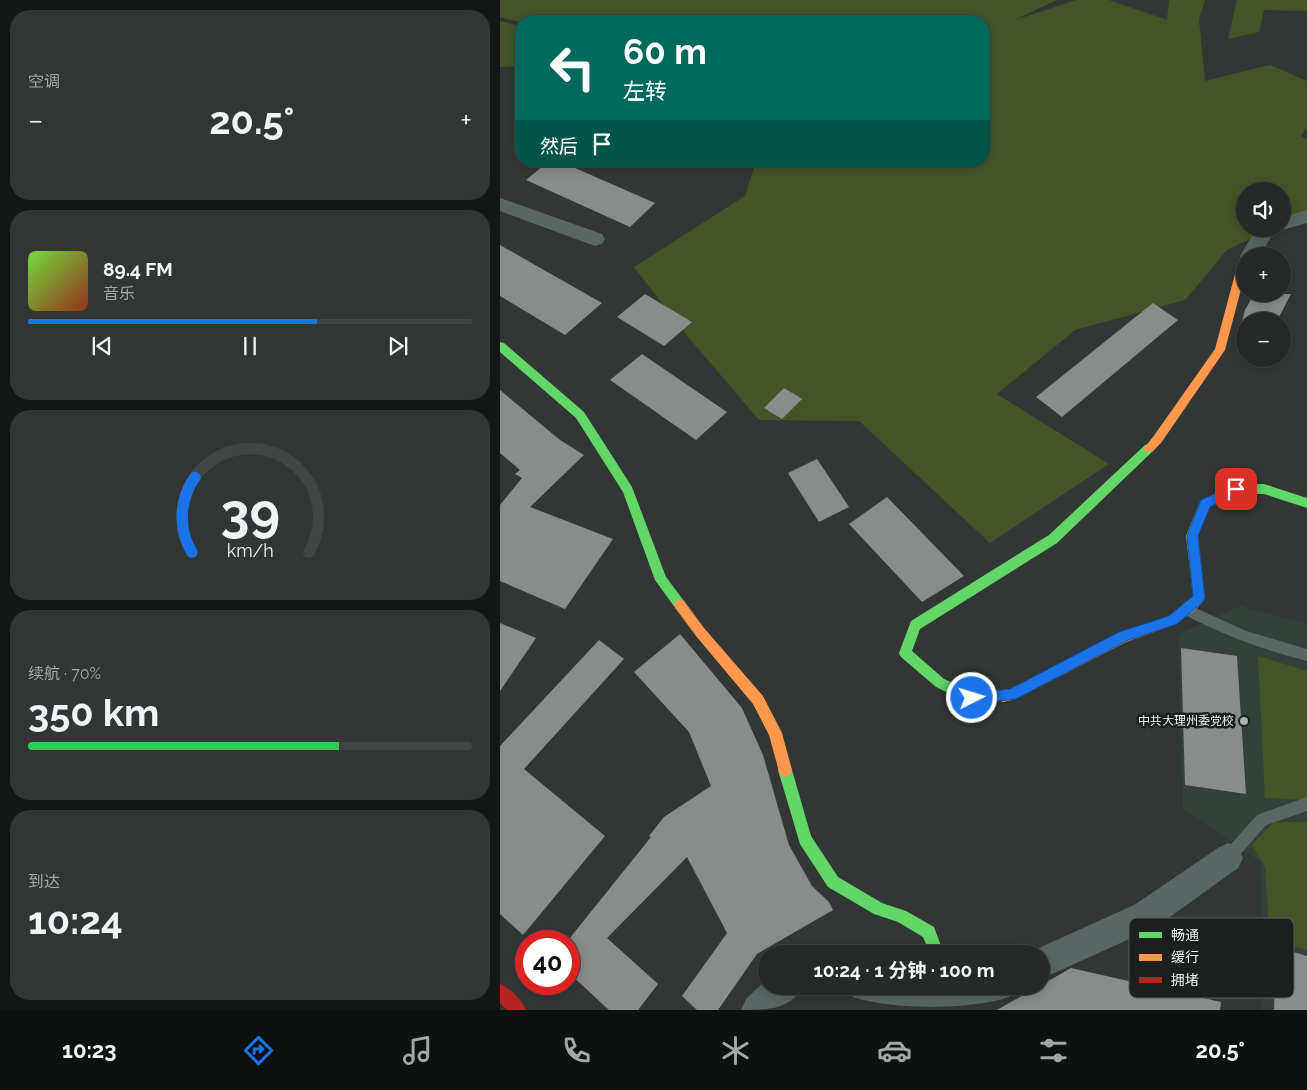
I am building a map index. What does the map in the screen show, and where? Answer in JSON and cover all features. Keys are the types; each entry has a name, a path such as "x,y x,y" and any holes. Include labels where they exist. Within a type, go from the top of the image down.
{"main road":[{"path":"1236,289 1220,350 1157,440 1053,539 914,625 905,653 940,683 972,698 1011,695 1123,636 1173,620 1199,598 1192,536 1205,504 1236,489 1264,489 1307,503"},
{"path":"500,346 580,414 628,490 661,580 700,632 758,700 775,733 805,839 832,882 878,909 901,916 929,932 934,945"},
{"path":"500,992 518,1010"}],"street":[{"path":"500,204 595,239"},
{"path":"1291,221 1307,216"},
{"path":"1142,918 1228,858"},
{"path":"1050,959 1129,924"},
{"path":"757,1010 774,995"}],"lane":[{"path":"1186,609 1211,623 1282,649 1307,655"},
{"path":"1228,858 1262,820 1307,804"}],"shaded area":[{"name":"中共大理州委党校","path":"1240,606 1307,624 1307,1010 1262,1010 1262,998 1294,998 1294,918 1261,918 1261,862 1183,809 1179,634"}],"green space":[{"path":"500,0 1057,0 1012,21 1076,0 1109,0 1167,20 1169,0 1205,0 1199,20 1205,81 1270,65 1307,81 1307,127 1301,136 1307,139 1307,210 1291,218 1291,182 1236,182 1236,237 1254,237 1227,250 1185,300 1075,330 997,394 1109,464 990,543 859,421 759,420 684,332 634,267 745,196 754,167 990,167 990,15 515,15 515,21 500,17"},
{"path":"1237,0 1307,0 1307,11 1264,10 1259,32 1228,39"},
{"path":"500,21 515,25 515,66 500,67"},
{"path":"1258,656 1307,671 1307,800 1265,798"},
{"path":"1274,822 1307,822 1307,950 1294,946 1294,918 1269,918 1265,867 1252,845"}],"building":[{"path":"542,167 573,167 655,203 630,227 526,180"},
{"path":"500,245 602,303 565,335 500,296"},
{"path":"645,294 692,322 664,346 617,317"},
{"path":"1250,302 1287,302 1282,312 1244,312"},
{"path":"1153,303 1178,320 1062,417 1036,397"},
{"path":"642,354 727,412 696,440 610,380"},
{"path":"784,388 802,399 782,419 764,408"},
{"path":"500,390 560,440 584,455 530,507 613,539 565,609 500,581 500,505 522,478 515,474 520,470 500,453"},
{"path":"817,459 849,507 819,522 788,473"},
{"path":"887,497 964,576 922,602 849,524"},
{"path":"500,623 536,638 500,691"},
{"path":"680,634 742,708 763,755 789,845 812,886 829,902 833,910 773,945 758,945 758,953 718,1010 697,1010 682,996 727,933 687,857 607,938 658,984 638,1010 609,1010 580,983 580,930 576,930 651,837 649,836 664,817 711,786 689,732 634,672"},
{"path":"599,640 624,659 524,769 605,836 527,930 518,930 500,914 500,746"},
{"path":"1181,648 1237,656 1246,794 1185,785"},
{"path":"1294,952 1307,956 1307,1010 1274,1010 1274,998 1294,998"},
{"path":"1071,968 1129,981 1129,998 1203,998 1221,1002 1220,1010 997,1010 1023,995 1050,995 1050,980"}],"traffic: fast":[{"path":"500,346 580,415 628,490 661,580 680,605"},
{"path":"1003,696 972,698 940,683 905,653 915,625 1053,539 1149,448"},
{"path":"1180,614 1199,598 1192,536 1205,504 1235,489 1264,489 1307,503"},
{"path":"785,770 805,839 833,882 879,909 901,916 929,932 934,945"}],"traffic: slow":[{"path":"1149,448 1157,440 1220,350 1236,289"},
{"path":"680,605 700,632 758,700 775,733 785,770"},
{"path":"1003,696 1011,695 1123,637 1173,620 1180,614"}],"traffic: jam":[{"path":"500,992 518,1010"}],"place":[{"name":"中共大理州委党校","path":"1244,721"}],"route":[{"path":"972,698 1011,695 1123,636 1173,620 1199,598 1192,536 1205,504 1236,489"}]}
